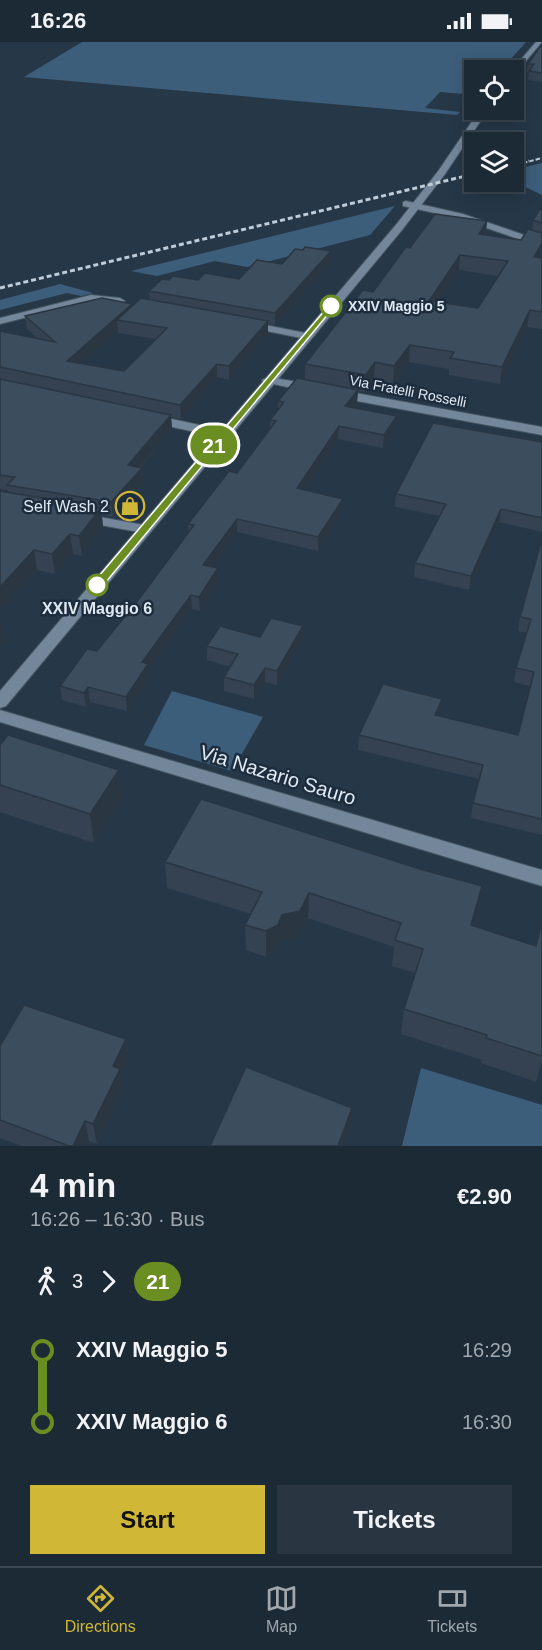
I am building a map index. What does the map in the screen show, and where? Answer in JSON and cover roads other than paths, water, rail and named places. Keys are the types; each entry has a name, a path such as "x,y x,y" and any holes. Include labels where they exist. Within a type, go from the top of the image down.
{"street":[{"path":"524,60 539,42"},
{"path":"367,263 406,204 475,120"},
{"path":"0,702 367,263 396,234 477,120"},
{"path":"406,204 460,216 542,244"},
{"path":"0,321 91,298 135,304"},
{"path":"241,324 306,336"},
{"name":"Via Fratelli Rosselli","path":"268,380 541,429"},
{"path":"144,417 223,434"},
{"path":"70,516 144,529"},
{"name":"Via Nazario Sauro","path":"0,716 542,878"}],"railway":[{"path":"524,163 542,158"},
{"path":"524,162 529,161"},
{"path":"0,288 464,176"}],"place":[{"name":"XXIV Maggio 5","path":"331,306"},
{"name":"Self Wash 2","path":"130,506"},
{"name":"XXIV Maggio 6","path":"97,585"}]}
